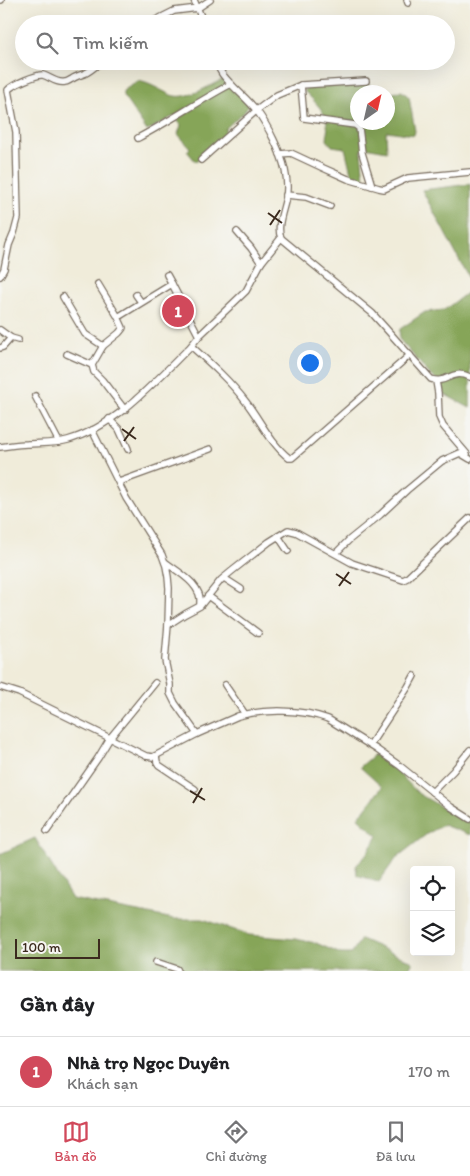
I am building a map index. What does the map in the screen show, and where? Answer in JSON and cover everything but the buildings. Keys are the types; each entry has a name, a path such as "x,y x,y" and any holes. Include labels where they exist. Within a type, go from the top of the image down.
{"street":[{"path":"194,0 201,15"},
{"path":"166,15 174,11 198,8 210,0"},
{"path":"0,276 4,269 8,246 18,218 16,132 8,90 33,76 40,75 63,83 91,70"},
{"path":"221,70 256,110 266,125 280,154 287,184 280,222 279,231 281,238 372,313 431,379 436,381 444,380 458,374 470,377"},
{"path":"201,160 256,110 277,95 301,85 366,80"},
{"path":"138,138 162,126 210,95 231,84"},
{"path":"301,85 304,118 355,125 358,128 362,152 372,186"},
{"path":"280,154 291,153 348,178 384,189 408,178 470,172"},
{"path":"286,195 306,198 330,206"},
{"path":"237,232 251,248 261,264"},
{"path":"0,447 59,442 77,437 125,410 246,291 261,264 281,238"},
{"path":"167,275 199,336"},
{"path":"98,284 123,326 122,330 103,346 92,365 94,372 125,410"},
{"path":"118,317 172,284"},
{"path":"136,295 141,302"},
{"path":"63,297 85,334 103,346"},
{"path":"0,330 11,338 18,340"},
{"path":"0,348 8,343 11,338"},
{"path":"191,346 220,372 246,401 263,428 289,458 292,458 410,355"},
{"path":"67,354 92,365"},
{"path":"436,381 439,417 443,426 470,458"},
{"path":"35,396 59,442"},
{"path":"109,420 119,429 128,449"},
{"path":"92,430 126,498 164,560 199,592 200,606"},
{"path":"119,482 210,449"},
{"path":"336,553 442,461 460,453 470,458"},
{"path":"168,625 200,606 224,578 288,530 292,530 360,566 403,580 429,558 470,518"},
{"path":"278,536 288,551"},
{"path":"164,560 168,577 168,625 165,660 170,684 170,696 198,734"},
{"path":"224,578 241,589"},
{"path":"208,596 258,633"},
{"path":"370,745 414,676"},
{"path":"47,831 110,738 155,683"},
{"path":"225,685 245,714"},
{"path":"0,687 18,693 146,756 153,757 198,734 252,712 292,712 319,716 328,719 370,745 400,766 451,807 470,819"},
{"path":"432,792 470,750"},
{"path":"156,756 159,765 195,789"},
{"path":"156,962 178,971"}],"green space":[{"path":"223,79 249,105 243,114 225,129 227,134 196,162 187,151 190,148 178,134 181,125 174,116 147,131 123,96 123,91 138,81 147,83 171,95 183,96 197,92"},
{"path":"369,84 350,85 350,130 395,130 395,92 402,91 409,97 415,131 414,135 387,131 387,151 365,147 361,151 364,179 362,181 352,177 345,148 332,146 327,140 326,118 315,102 304,91 307,87"},
{"path":"470,184 470,280 422,190"},
{"path":"470,292 470,408 442,393 442,385 432,377 399,339 400,329 425,312 444,310"},
{"path":"375,754 387,761 419,794 470,822 470,835 443,825 427,834 396,858 379,882 357,875 356,866 378,836 358,818 382,787 360,767"},
{"path":"35,838 72,899 174,919 203,919 249,935 316,943 341,954 351,954 361,939 413,962 408,971 0,971 0,854"}],"place":[{"name":"Nhà trọ Ngọc Duyên","path":"178,311"}]}
